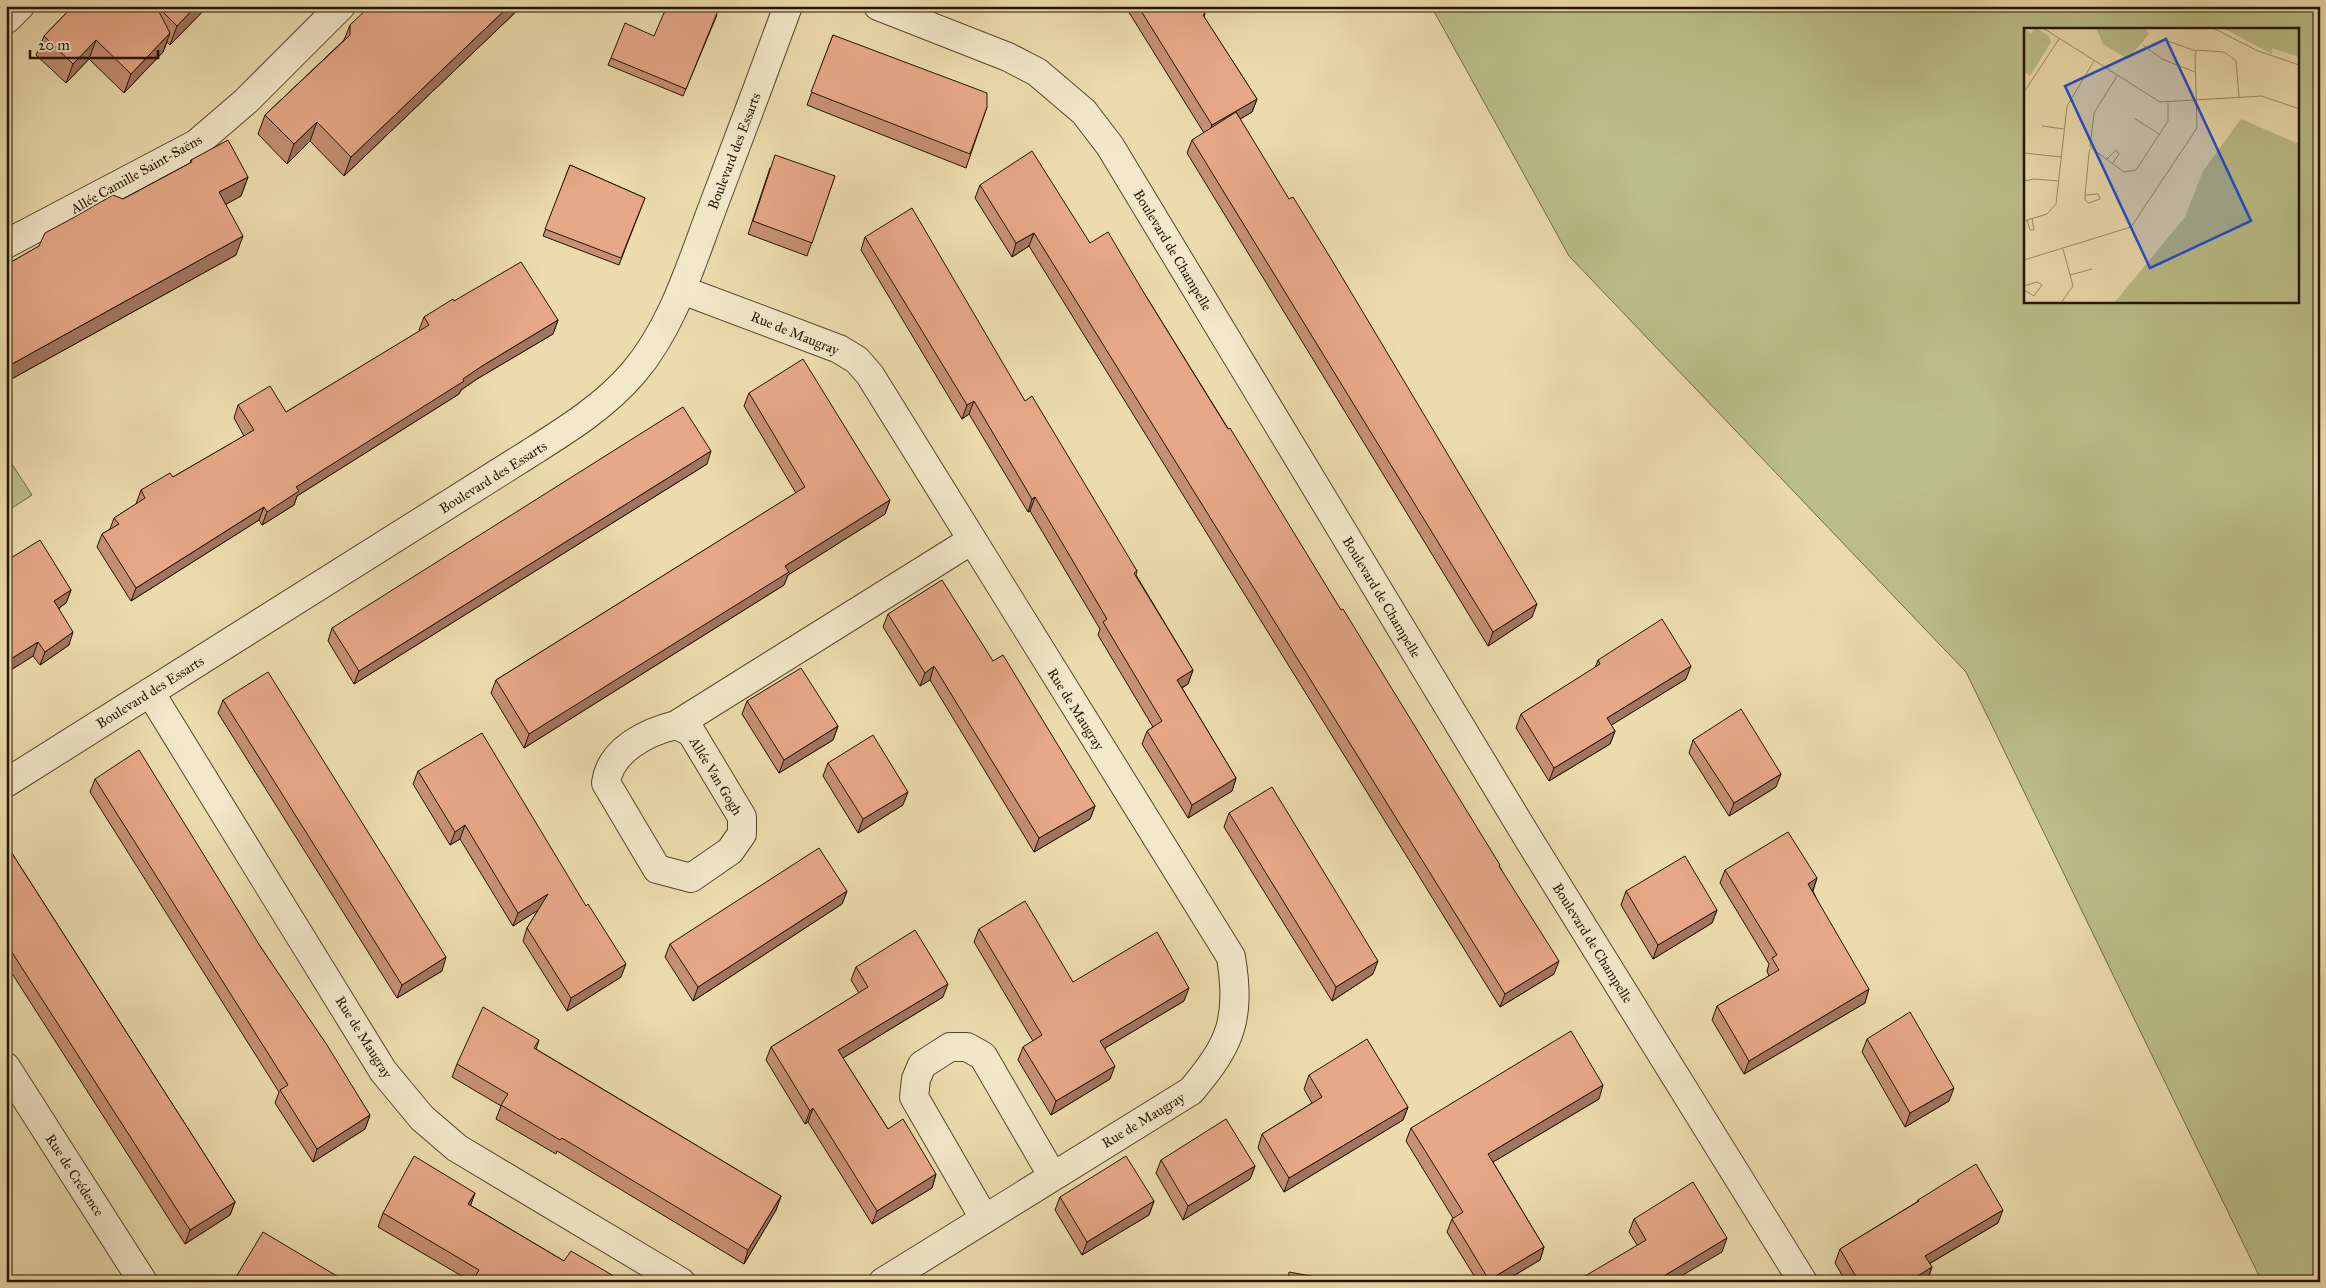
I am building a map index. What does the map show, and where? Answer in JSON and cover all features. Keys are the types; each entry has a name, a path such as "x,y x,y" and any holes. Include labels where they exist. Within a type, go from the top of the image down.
{"street":[{"name":"Allée Camille Saint-Saëns","path":"6,244 196,144 246,101 340,6"},
{"name":"Boulevard des Essarts","path":"6,782 587,417 613,394 635,371 658,336 682,290 788,6"},
{"name":"Boulevard de Champelle","path":"878,6 1008,57 1037,72 1084,112 1110,146 1529,840 1803,1282"},
{"name":"Rue de Maugray","path":"682,290 839,349 857,360 870,375 1231,957 1236,988 1234,1018 1213,1065 1191,1091 1052,1175 883,1282"},
{"name":"Allée Van Gogh","path":"676,725 691,732 742,817 742,834 730,851 691,878 657,868 606,783 608,772 615,758 655,730 676,725 972,540"},
{"name":"Rue de Maugray","path":"150,692 383,1071 422,1118 457,1148 681,1282"},
{"path":"984,1218 914,1097 916,1079 922,1065 950,1047 967,1047 983,1056 1052,1175"},
{"name":"Rue de Crédence","path":"6,1067 143,1282"}],"green space":[{"path":"1431,6 2320,6 2320,1282 2262,1282 1966,672 1569,256"},
{"path":"6,455 32,495 6,512"}],"building":[{"path":"73,6 156,6 170,33 131,74 96,40 73,64 44,36"},
{"path":"157,6 196,6 177,26"},
{"path":"370,6 509,6 351,157 317,122 294,144 265,115 350,35 350,25"},
{"path":"667,6 716,6 719,8 686,89 611,58 625,23 654,36"},
{"path":"1138,6 1201,6 1205,14 1203,15 1257,99 1212,125"},
{"path":"833,35 987,93 987,107 970,154 811,92"},
{"path":"1236,112 1289,199 1293,197 1333,262 1537,604 1493,632 1192,140"},
{"path":"228,140 248,177 219,192 243,236 12,364 6,354 6,265 39,246 45,233 113,195 123,199 192,162 191,160"},
{"path":"1032,151 1090,243 1108,232 1228,429 1230,428 1341,610 1343,609 1559,961 1505,994 1034,233 1016,243 980,185"},
{"path":"775,155 835,176 812,243 753,221"},
{"path":"570,165 645,198 621,258 545,229"},
{"path":"912,208 1025,401 1032,396 1137,571 1134,573 1193,670 1177,680 1236,778 1192,805 1147,731 1162,721 1103,622 1107,619 1035,497 1032,499 974,401 967,405 865,237"},
{"path":"521,262 558,320 482,366 463,379 464,381 296,487 299,491 267,512 264,507 136,588 102,534 119,524 114,518 145,498 141,490 170,473 173,477 254,430 238,405 270,386 286,412 429,325 424,317"},
{"path":"803,359 890,500 785,566 789,572 529,734 496,680 805,487 749,393"},
{"path":"683,407 711,451 359,671 332,628"},
{"path":"40,540 71,590 54,601 73,632 45,652 38,642 6,662 6,561"},
{"path":"942,580 993,661 1003,655 1095,806 1039,838 934,666 925,673 888,614"},
{"path":"1662,619 1691,666 1607,718 1615,731 1554,768 1521,714 1600,664 1598,660"},
{"path":"801,668 838,726 784,760 747,701"},
{"path":"268,672 446,957 402,985 223,700"},
{"path":"1741,709 1781,774 1734,803 1693,740"},
{"path":"482,733 586,906 588,904 626,964 571,998 527,928 548,894 518,913 465,825 455,832 418,771"},
{"path":"873,735 908,792 863,819 828,763"},
{"path":"139,750 260,946 327,1045 370,1115 317,1149 280,1090 288,1085 95,779"},
{"path":"1272,787 1378,961 1336,987 1229,813"},
{"path":"1788,832 1817,878 1808,884 1869,989 1749,1061 1717,1006 1779,970 1772,958 1777,955 1725,870"},
{"path":"6,844 235,1202 190,1230 6,943"},
{"path":"819,848 847,891 698,987 670,944"},
{"path":"1685,856 1717,910 1658,945 1626,891"},
{"path":"1025,901 1073,982 1157,932 1189,988 1100,1041 1115,1066 1056,1101 1023,1047 1042,1035 979,929"},
{"path":"915,930 948,984 838,1050 888,1129 903,1119 936,1174 877,1211 813,1108 810,1111 771,1047 868,987 856,967"},
{"path":"483,1007 539,1040 534,1048 781,1196 748,1250 562,1138 560,1140 501,1105 508,1094 457,1064"},
{"path":"1910,1012 1954,1088 1910,1113 1867,1039"},
{"path":"1571,1031 1603,1085 1488,1154 1544,1247 1489,1280 1452,1219 1463,1212 1411,1128"},
{"path":"1367,1039 1408,1107 1289,1178 1262,1134 1322,1097 1309,1075"},
{"path":"1226,1119 1255,1166 1188,1206 1161,1160"},
{"path":"414,1156 475,1193 468,1204 564,1261 571,1251 624,1282 475,1282 473,1280 479,1270 383,1213"},
{"path":"1126,1156 1154,1201 1087,1242 1060,1197"},
{"path":"1976,1164 2003,1210 1925,1256 1932,1267 1908,1282 1859,1282 1840,1249"},
{"path":"1693,1182 1727,1238 1654,1282 1575,1282 1646,1240 1634,1219"},
{"path":"263,1232 347,1282 233,1282"},
{"path":"1289,1272 1344,1282 1288,1282"}]}
